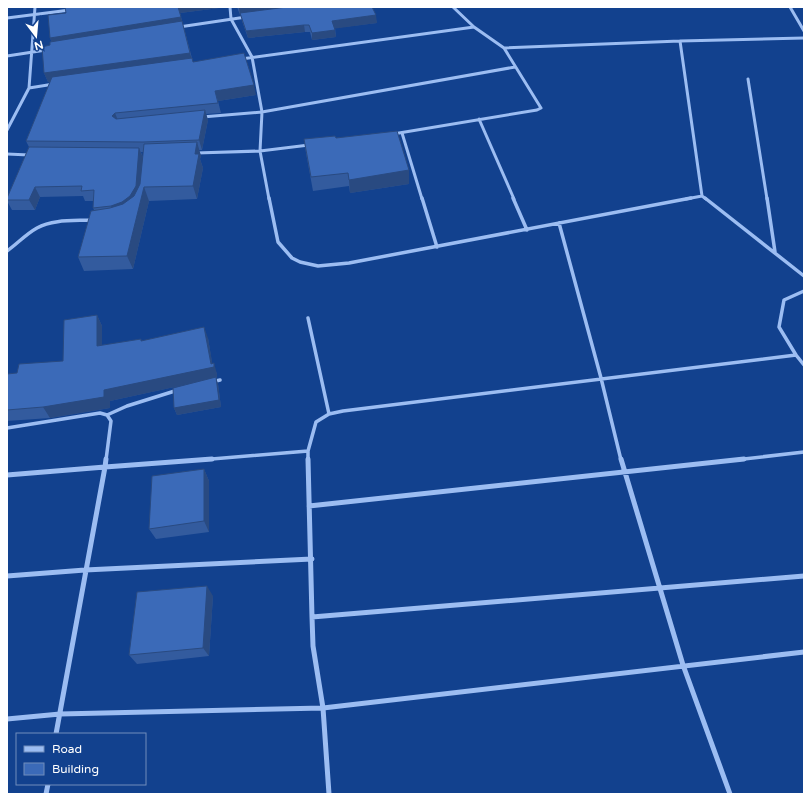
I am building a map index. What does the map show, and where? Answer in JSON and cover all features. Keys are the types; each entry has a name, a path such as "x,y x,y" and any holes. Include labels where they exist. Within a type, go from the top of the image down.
{"street":[{"path":"7,130 30,88 31,52 35,7"},
{"path":"230,7 231,19 252,57 262,112 260,151 278,242 285,254 302,264 326,266 349,263 702,196"},
{"path":"386,135 537,110 541,108 504,48 474,27 453,7"},
{"path":"790,7 804,31"},
{"path":"7,18 73,10"},
{"path":"177,28 253,16"},
{"path":"237,59 474,27"},
{"path":"504,48 804,38"},
{"path":"680,41 702,196 804,276"},
{"path":"7,56 54,48"},
{"path":"198,118 262,112 515,67"},
{"path":"748,79 775,253"},
{"path":"30,88 60,83"},
{"path":"479,119 527,230"},
{"path":"402,133 437,247"},
{"path":"191,153 260,151 315,144"},
{"path":"7,154 32,155"},
{"path":"7,251 38,228 49,224 60,221 96,220"},
{"path":"559,223 601,378 624,472 661,588 683,665 730,794"},
{"path":"804,291 784,300 779,326 796,355 804,365"},
{"path":"308,318 329,414"},
{"path":"330,794 324,708 313,646 312,560 308,452 316,422 329,414 601,378 796,355"},
{"path":"206,383 220,380"},
{"path":"7,428 100,413 107,415 127,406 180,389"},
{"path":"56,733 105,467 111,421 107,415"},
{"path":"7,475 308,452"},
{"path":"309,506 804,452"},
{"path":"7,576 85,570 312,560"},
{"path":"312,617 804,576"},
{"path":"7,719 60,714 324,708 804,652"}],"building":[{"path":"65,7 178,7 181,17 50,38 48,15 66,13"},
{"path":"287,7 372,7 376,15 332,21 335,30 312,33 309,25 246,31 240,13"},
{"path":"182,21 190,53 44,73 42,47 50,45 50,42"},
{"path":"244,53 254,85 215,91 218,103 115,113 112,116 116,119 205,110 199,140 143,142 26,141 52,77 192,58 193,62"},
{"path":"397,131 409,170 349,180 348,173 311,177 304,139 335,136 336,138"},
{"path":"197,142 195,154 199,154 193,186 144,187 127,256 78,257 91,211 123,204 134,196 140,184 144,144"},
{"path":"29,147 139,148 136,186 130,196 122,202 111,206 93,208 94,190 81,191 82,186 35,187 29,200 7,200"},
{"path":"97,315 97,346 141,339 141,341 204,327 211,364 214,363 214,367 104,390 104,397 43,407 7,410 7,374 17,373 19,364 63,361 64,320"},
{"path":"216,377 219,400 174,408 173,388"},
{"path":"204,469 204,521 149,529 152,476"},
{"path":"207,586 203,648 129,655 137,592"}]}
